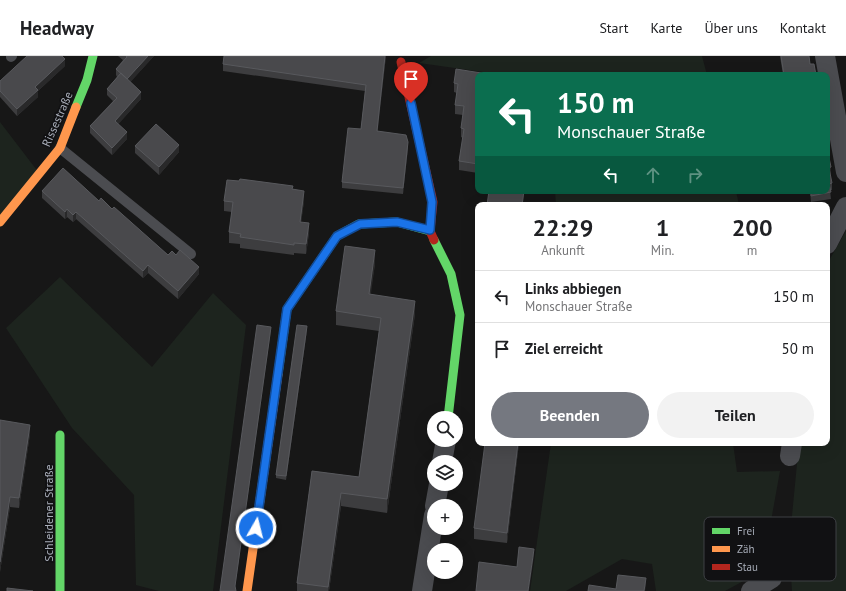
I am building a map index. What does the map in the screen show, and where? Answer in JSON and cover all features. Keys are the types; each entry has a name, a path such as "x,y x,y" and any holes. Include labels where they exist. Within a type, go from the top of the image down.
{"street":[{"name":"Rissestraße","path":"0,222 60,148 87,80 93,56"},
{"path":"825,56 828,72"},
{"path":"401,62 432,202 430,230 451,274 460,315 449,411"},
{"path":"830,84 846,172"},
{"path":"830,238 846,207"},
{"path":"247,591 287,309 337,236 360,224 397,222 430,230"},
{"name":"Schleidener Straße","path":"60,435 60,591"},
{"path":"422,591 431,535"},
{"path":"751,591 767,581"}],"lane":[{"path":"60,148 191,254"}],"shaded area":[{"path":"431,56 702,56 706,72 484,72 419,63"},
{"path":"0,122 39,173 0,221"},
{"path":"555,194 737,194 738,202 556,202"},
{"path":"846,231 846,591 792,591 791,581 836,581 836,517 792,517 799,446 830,446 830,259"},
{"path":"60,277 152,367 213,293 246,325 213,591 159,591 136,585 134,495 72,428 6,328"},
{"path":"551,446 733,446 737,472 780,471 772,517 704,517 704,581 744,581 725,591 656,591 652,564 622,559 566,591 530,591"}],"building":[{"path":"27,56 62,56 65,59 35,87 38,90 17,109 0,91 0,81"},
{"path":"126,56 148,56 127,79 116,69 127,57"},
{"path":"224,56 385,56 377,131 406,135 408,142 403,188 342,182 348,128 361,129 366,85 223,64"},
{"path":"781,56 809,56 810,64 814,64 815,72 784,72"},
{"path":"456,69 475,72 475,164 459,161 464,129 461,128 464,106 455,105 458,84 454,83"},
{"path":"121,73 141,92 115,121 127,132 112,148 90,126 117,98 107,89"},
{"path":"156,124 179,145 159,167 135,146"},
{"path":"63,168 99,201 101,198 112,209 114,207 168,255 172,251 176,255 180,250 199,267 178,291 148,265 143,271 76,212 73,215 67,209 65,212 42,191"},
{"path":"830,173 832,183 830,184"},
{"path":"240,179 293,186 292,189 304,191 300,222 309,223 306,244 294,243 294,245 240,237 241,234 229,232 233,202 224,201 227,180 239,181"},
{"path":"489,194 524,194 522,202 487,202"},
{"path":"345,246 375,250 369,294 415,301 387,499 341,493 328,587 297,583 312,471 359,477 381,318 336,311"},
{"path":"257,325 271,327 235,586 236,591 220,591"},
{"path":"297,325 307,326 286,476 276,475"},
{"path":"0,420 30,425 19,498 10,497 0,562"},
{"path":"485,446 518,446 507,533 474,528"},
{"path":"519,547 534,549 528,591 476,591 479,562 517,567"},
{"path":"618,575 646,578 644,591 588,591 589,585 616,589"},
{"path":"7,588 33,591 7,591"}],"traffic: fast":[{"path":"76,107 87,80 93,56"},
{"path":"278,374 287,309 337,236 359,224 397,222 430,231"},
{"path":"434,240 451,274 460,315 449,411"},
{"path":"60,435 60,591"}],"traffic: slow":[{"path":"0,222 60,148 76,107"},
{"path":"247,591 278,374"}],"traffic: jam":[{"path":"401,62 433,202 430,231 434,240"}],"route":[{"path":"256,528 287,309 337,236 360,224 397,222 430,230 432,202 411,103"}]}
